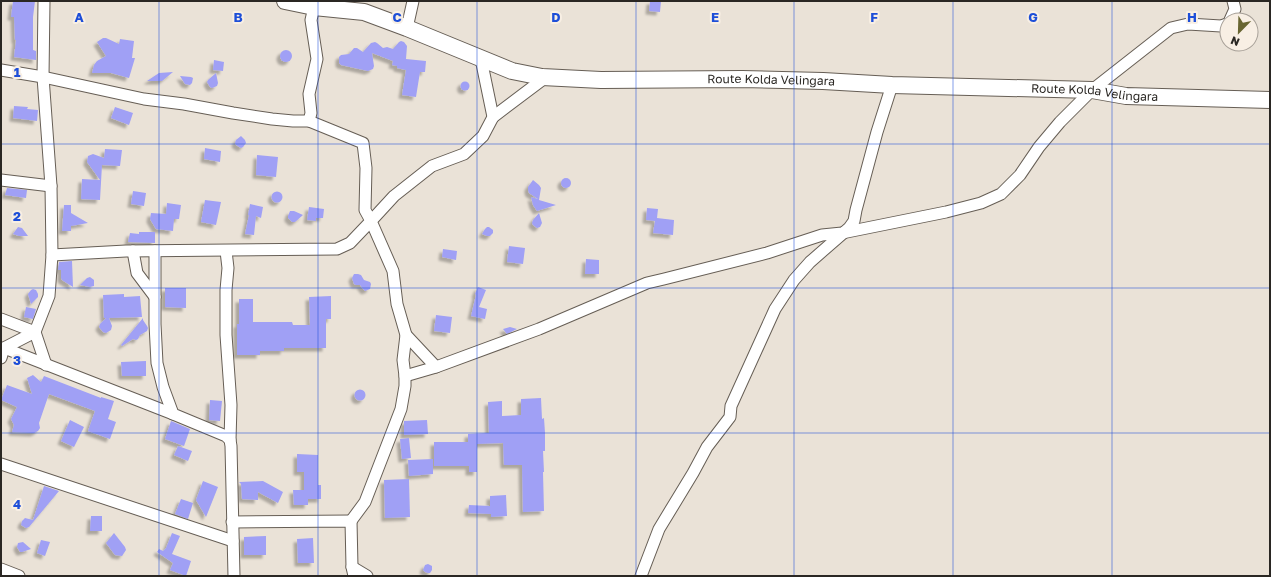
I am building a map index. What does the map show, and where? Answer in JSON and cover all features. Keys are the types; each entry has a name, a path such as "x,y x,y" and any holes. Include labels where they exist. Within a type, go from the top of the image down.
{"main road":[{"name":"Route Kolda Velingara","path":"285,1 314,7 364,12 512,71 546,77 601,80 742,79 823,81 892,85 1092,90 1126,96 1270,100"}],"street":[{"path":"3,353 35,332 49,296 52,255 51,186 43,77 44,1"},
{"path":"407,28 413,1"},
{"path":"1233,1 1235,9 1234,12"},
{"path":"309,121 311,113 309,94 317,58 311,20 314,7"},
{"path":"405,376 436,367 539,329 647,283 664,280 767,253 822,235 842,233 946,212 981,203 1001,194 1020,175 1039,147 1060,122 1092,90 1171,28 1188,24 1219,26"},
{"path":"481,58 493,117"},
{"path":"1,70 43,77 144,99 184,104 279,120 309,121 363,143 366,168 365,210 393,271 397,304 406,335 403,360 405,376 401,409 365,502 351,521 353,572 366,576"},
{"path":"52,255 133,251 336,249 350,243 394,196 432,166 464,154 483,136 493,117 546,77"},
{"path":"641,576 659,529 707,447 730,417 731,406 775,309 794,280 810,262 849,228 854,221 877,132 892,85"},
{"path":"1,180 51,186"},
{"path":"226,250 228,268 226,290 226,335 231,405 230,440 234,576"},
{"path":"133,251 137,274 155,297"},
{"path":"155,251 155,324 157,363 163,387 174,414"},
{"path":"1,319 35,332"},
{"path":"35,332 46,365"},
{"path":"406,335 436,367"},
{"path":"3,353 46,365 174,414 226,436 230,440"},
{"path":"1,464 233,541"},
{"path":"232,522 351,521"},
{"path":"1,569 19,576"}],"building":[{"path":"13,1 35,1 33,17 33,50 36,51 36,60 14,57 16,40 14,17 11,17"},
{"path":"650,1 661,1 660,12 649,11"},
{"path":"103,38 119,44 120,39 134,41 132,58 135,58 129,78 111,73 92,73 94,65 97,61 106,56 97,42"},
{"path":"401,41 407,46 406,59 426,61 425,72 420,72 416,97 402,95 406,70 392,65 393,61 372,53 374,66 373,69 368,71 341,65 339,63 339,57 341,55 349,54 354,48 357,48 363,52 371,43 375,42 383,48 387,47 393,49"},
{"path":"284,50 288,50 292,56 288,62 284,62 280,58 280,54"},
{"path":"214,60 224,62 223,71 213,70"},
{"path":"173,72 162,81 147,81 159,73"},
{"path":"216,73 218,83 217,86 212,88 207,82"},
{"path":"180,76 193,78 192,83 190,85 185,84"},
{"path":"465,81 470,86 465,91 460,86"},
{"path":"14,106 28,107 27,109 38,110 37,121 13,118"},
{"path":"115,107 133,113 129,125 111,118"},
{"path":"241,136 246,143 241,148 235,143"},
{"path":"205,148 221,151 220,162 204,159"},
{"path":"105,149 122,150 120,166 102,165 100,200 81,199 82,179 100,180 87,162 88,156 93,154 104,158"},
{"path":"257,155 278,157 276,177 256,175"},
{"path":"566,178 571,183 566,188 561,183"},
{"path":"533,180 541,188 539,200 556,205 537,211 533,205 531,197 538,199 529,193 528,190 528,187"},
{"path":"7,188 27,190 26,198 5,195"},
{"path":"133,191 146,193 144,206 131,204"},
{"path":"275,192 279,192 281,193 281,201 275,202 272,199 272,195"},
{"path":"205,200 221,202 216,225 201,222"},
{"path":"167,203 181,205 179,219 174,219 173,231 156,229 150,219 151,213 166,214"},
{"path":"250,204 263,207 261,218 256,216 254,235 245,234"},
{"path":"64,205 71,205 71,213 88,223 71,226 71,231 62,231"},
{"path":"309,207 324,209 323,218 316,218 316,221 307,220"},
{"path":"647,208 658,209 657,218 674,220 673,235 653,233 655,221 646,220"},
{"path":"290,211 303,215 295,222 292,222 288,218"},
{"path":"539,213 542,223 540,227 537,228 532,223"},
{"path":"18,227 22,228 28,236 13,234"},
{"path":"487,227 493,230 493,233 490,236 482,234"},
{"path":"139,232 155,232 155,243 128,242 130,233 139,234"},
{"path":"509,246 525,248 523,264 507,262"},
{"path":"443,249 457,251 456,260 442,257"},
{"path":"586,259 599,260 599,274 585,274"},
{"path":"72,261 73,287 62,280 61,270 58,270 59,262"},
{"path":"354,274 361,275 364,280 370,282 370,289 365,291 360,285 354,284 352,278"},
{"path":"90,277 94,280 94,286 90,287 80,285 87,278"},
{"path":"478,287 486,290 479,307 487,309 485,319 471,316 475,294"},
{"path":"165,288 186,288 186,308 165,307"},
{"path":"33,289 36,290 38,297 31,304 28,294"},
{"path":"124,294 124,297 140,296 142,317 109,318 112,326 111,330 106,333 103,332 99,327 106,318 104,318 103,295"},
{"path":"331,296 331,319 326,319 326,348 284,348 284,351 260,351 260,355 237,355 239,299 253,299 253,322 292,322 293,325 310,325 309,297"},
{"path":"26,307 36,309 33,319 24,317"},
{"path":"436,315 452,317 450,333 434,331"},
{"path":"143,318 148,328 147,331 140,335 138,339 133,339 122,346 121,345"},
{"path":"510,327 517,329 507,334 503,329"},
{"path":"146,361 146,376 122,376 121,362"},
{"path":"33,375 41,382 44,376 101,398 114,401 108,419 116,422 110,439 88,431 95,411 49,394 39,423 40,428 38,431 34,433 12,432 14,425 11,419 17,407 1,400 7,385 32,394 27,378"},
{"path":"358,390 362,390 364,391 364,399 358,400 355,397 355,393"},
{"path":"541,398 542,419 544,418 545,433 545,451 543,451 544,511 523,512 522,465 504,465 503,443 477,444 477,472 469,472 469,466 434,466 434,442 468,442 468,434 489,433 488,402 502,401 502,416 521,415 521,399"},
{"path":"210,400 222,401 220,421 209,420"},
{"path":"70,420 84,427 74,447 61,441"},
{"path":"427,420 428,434 404,435 404,421"},
{"path":"171,421 190,429 184,446 165,439"},
{"path":"409,438 411,458 402,459 400,439"},
{"path":"178,446 192,451 188,461 174,455"},
{"path":"297,454 318,455 318,485 321,485 321,499 308,499 308,505 294,505 293,490 304,490 304,472 297,472"},
{"path":"433,459 433,474 409,476 408,460"},
{"path":"409,479 410,517 385,518 384,480"},
{"path":"203,481 218,487 206,517 196,500"},
{"path":"263,481 283,492 278,503 258,492 258,500 242,499 241,484 239,482"},
{"path":"44,486 59,491 29,527 26,528 21,525 22,521 25,518 33,520"},
{"path":"506,495 507,516 491,517 491,514 468,513 469,505 490,506 490,496"},
{"path":"181,499 193,503 188,519 175,514"},
{"path":"91,516 102,516 102,531 90,531"},
{"path":"114,533 125,547 126,550 122,556 115,555 106,543"},
{"path":"172,533 180,536 172,554 191,561 186,576 170,570 173,563 157,552 159,549 163,551 166,548"},
{"path":"266,536 266,555 244,555 244,537"},
{"path":"313,538 314,563 298,563 297,539"},
{"path":"41,540 50,542 45,556 37,553"},
{"path":"23,542 31,549 20,552 17,547 18,543"},
{"path":"428,564 432,566 430,573 423,570 425,565"}]}
